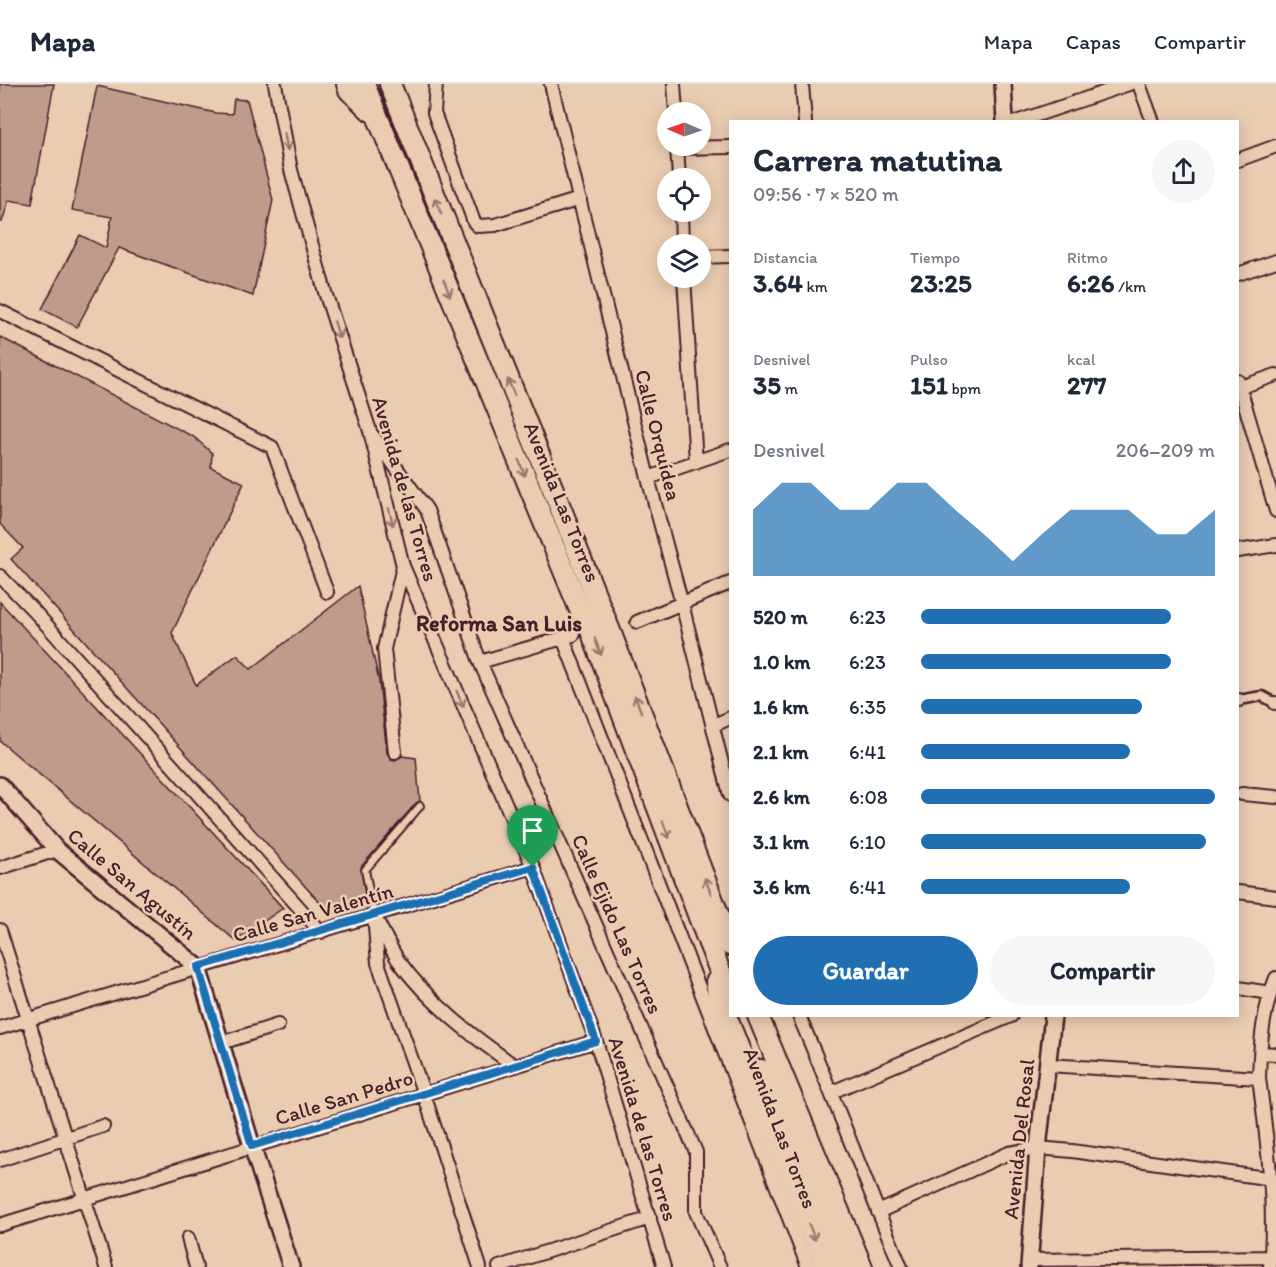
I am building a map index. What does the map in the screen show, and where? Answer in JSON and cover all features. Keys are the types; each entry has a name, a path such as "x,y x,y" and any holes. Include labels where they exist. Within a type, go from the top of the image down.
{"highway":[{"path":"347,84 349,90 377,117"},
{"name":"Avenida Las Torres","path":"364,84 580,610 590,628 708,941"},
{"name":"Avenida Las Torres","path":"390,84 610,631 729,940"},
{"path":"708,941 729,994"},
{"path":"708,941 719,998 825,1267"},
{"path":"746,1017 843,1267"},
{"path":"746,1017 862,1267"},
{"path":"768,1017 871,1267"}],"street":[{"name":"Avenida de las Torres","path":"276,84 291,170 325,292 370,431 403,566 533,867 596,1041 664,1267"},
{"path":"436,84 434,113 474,222 478,226 495,225 580,199"},
{"name":"Calle Orquídea","path":"551,84 648,478 714,725 729,791"},
{"path":"674,84 675,102"},
{"path":"802,84 805,120"},
{"path":"1003,84 1005,120"},
{"path":"1022,120 1129,84"},
{"path":"1139,84 1152,120"},
{"path":"1239,159 1276,146"},
{"path":"711,147 729,147"},
{"path":"711,257 729,256"},
{"path":"1239,274 1276,261"},
{"path":"685,288 696,462"},
{"path":"0,311 272,447 327,592"},
{"path":"1239,386 1276,375"},
{"path":"1239,389 1276,511"},
{"name":"Calle Ejido Las Torres","path":"370,431 426,510 480,662 696,1152 696,1212 720,1267"},
{"path":"648,478 729,450"},
{"path":"1239,550 1276,545"},
{"path":"395,752 384,649 403,566"},
{"path":"0,576 36,612 321,932"},
{"path":"637,621 729,583"},
{"name":"Avenida Las Torres","path":"480,662 568,636 808,1267"},
{"path":"1239,700 1262,696 1276,703"},
{"path":"714,725 729,718"},
{"name":"Calle San Agustín","path":"0,785 57,850 198,967 291,1267"},
{"path":"1240,794 1276,797"},
{"path":"0,868 57,850"},
{"name":"Calle San Valentín","path":"0,1028 533,867"},
{"path":"1239,892 1276,897"},
{"path":"374,915 398,960 433,999 471,1034 515,1066"},
{"path":"374,915 378,963 424,1094 480,1267"},
{"path":"0,930 106,1267"},
{"path":"1029,1263 1271,1262 1276,1240 1271,1140 1259,1078 1263,1023 1276,978"},
{"path":"1239,988 1270,993"},
{"path":"799,1017 832,1092 901,1267"},
{"path":"832,1092 1009,1017"},
{"name":"Avenida Del Rosal","path":"1029,1263 1038,1148 1053,1017"},
{"path":"221,1043 278,1025"},
{"name":"Calle San Pedro","path":"0,1225 596,1041"},
{"path":"1261,1053 1276,1054"},
{"path":"1047,1065 1259,1078"},
{"path":"0,1160 103,1126"},
{"path":"878,1212 1009,1153 1038,1148 1273,1179"},
{"path":"499,1267 650,1218"},
{"path":"188,1238 196,1267"}],"lane":[{"path":"374,915 366,870 420,807"}],"building":[{"path":"0,84 54,84 32,204 9,200 2,222 0,222"},
{"path":"97,86 216,113 232,114 234,99 247,100 273,200 253,296 119,248 77,327 42,309 80,235 106,248 112,217 72,210"},
{"path":"0,337 194,437 212,453 211,467 244,483 172,633 196,685 237,655 251,669 358,586 379,681 387,753 391,759 395,760 402,756 416,758 420,801 361,867 366,901 330,914 11,559 23,548 0,524"},
{"path":"0,602 283,908 236,941 0,741"}],"district":[{"name":"Reforma San Luis","path":"499,623"}],"route":[{"path":"533,867 596,1041 252,1146 198,967 533,867"}]}
